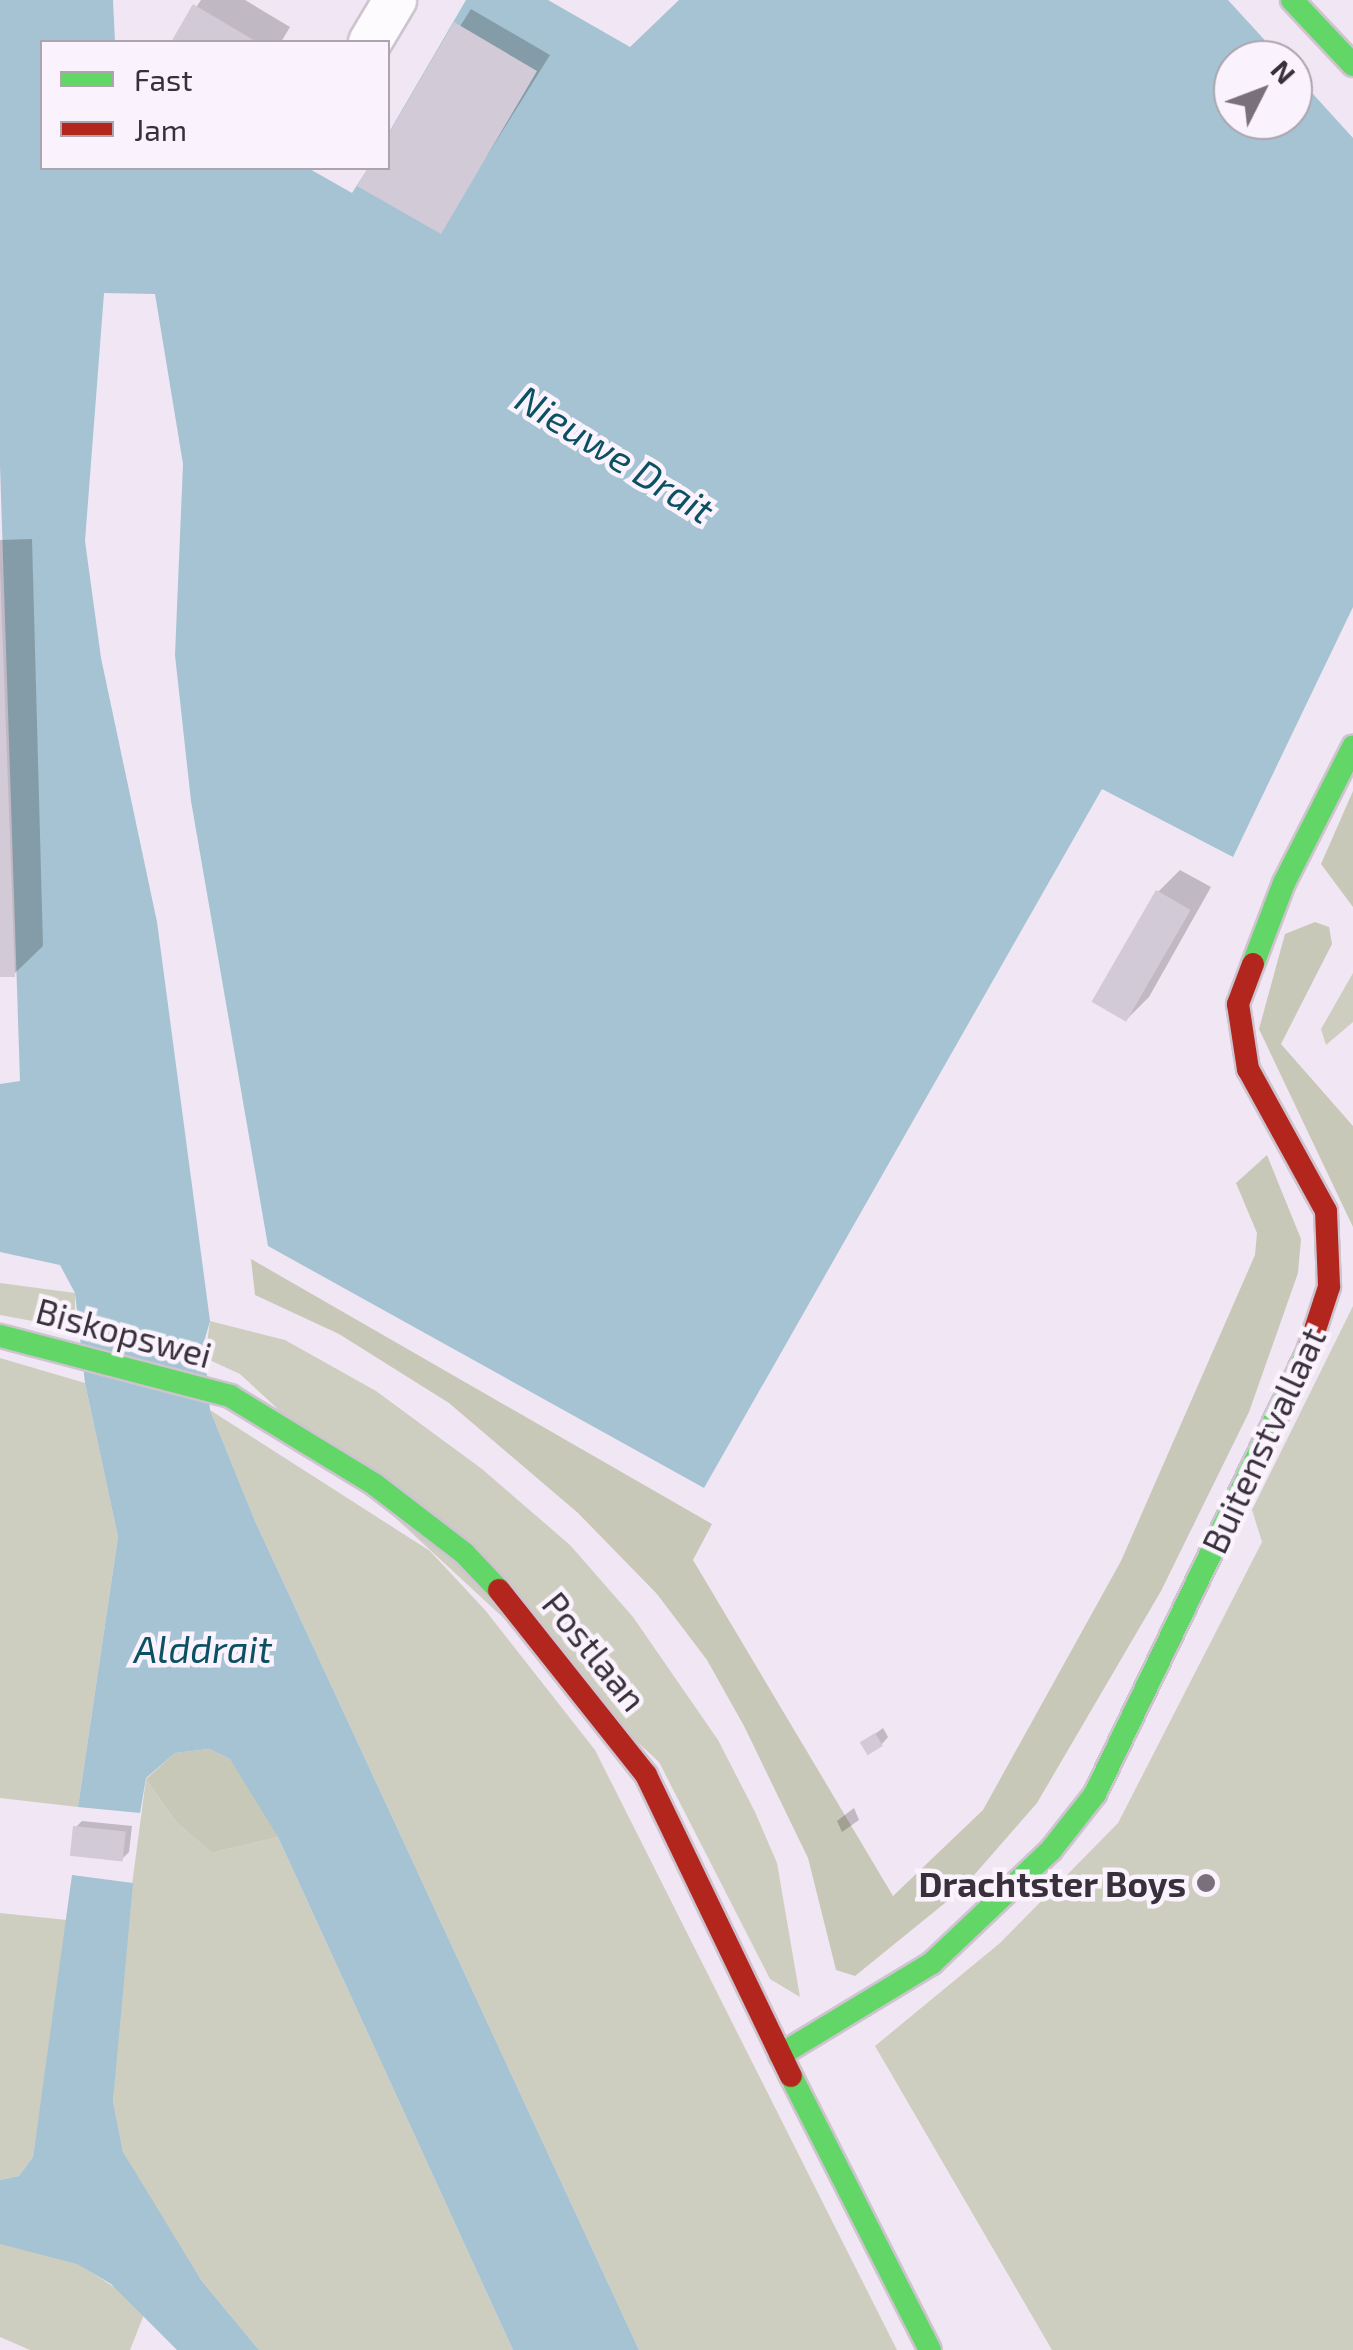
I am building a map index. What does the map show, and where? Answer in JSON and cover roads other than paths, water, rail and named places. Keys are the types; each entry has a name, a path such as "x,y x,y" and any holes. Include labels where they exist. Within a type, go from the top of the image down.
{"street":[{"path":"371,40 395,0"},
{"path":"1292,0 1353,65"},
{"name":"Buitenstvallaat","path":"780,2055 932,1963 1051,1850 1095,1794 1313,1341 1329,1287 1326,1211 1314,1180 1248,1070 1238,1004 1284,883 1353,747"},
{"name":"Biskopswei","path":"0,1336 64,1348 230,1396"},
{"name":"Postlaan","path":"230,1396 374,1484 464,1552 582,1684 646,1776 780,2055 930,2350"}],"water":[{"path":"0,0 113,0 115,40 40,40 40,170 312,170 352,193 367,170 390,170 390,131 466,0 548,0 630,47 679,0 1228,0 1265,40 1213,40 1213,140 1313,140 1313,94 1353,138 1353,607 1233,857 1102,789 704,1488 268,1246 191,801 175,655 183,464 155,294 104,293 85,541 101,658 157,922 210,1321 204,1342 210,1410 255,1521 639,2350 513,2350 278,1837 230,1759 209,1749 175,1753 146,1778 140,1813 78,1807 118,1537 85,1383 75,1293 60,1265 0,1252 0,1084 20,1081 0,465"},
{"path":"72,1875 133,1883 113,2101 123,2152 201,2280 259,2350 177,2350 111,2284 77,2264 0,2244 0,2180 19,2176 33,2157"}],"place":[{"name":"Drachtster Boys","path":"1206,1883"}],"water label":[{"name":"Nieuwe Drait","path":"615,454"},
{"name":"Alddrait","path":"203,1649"}]}
